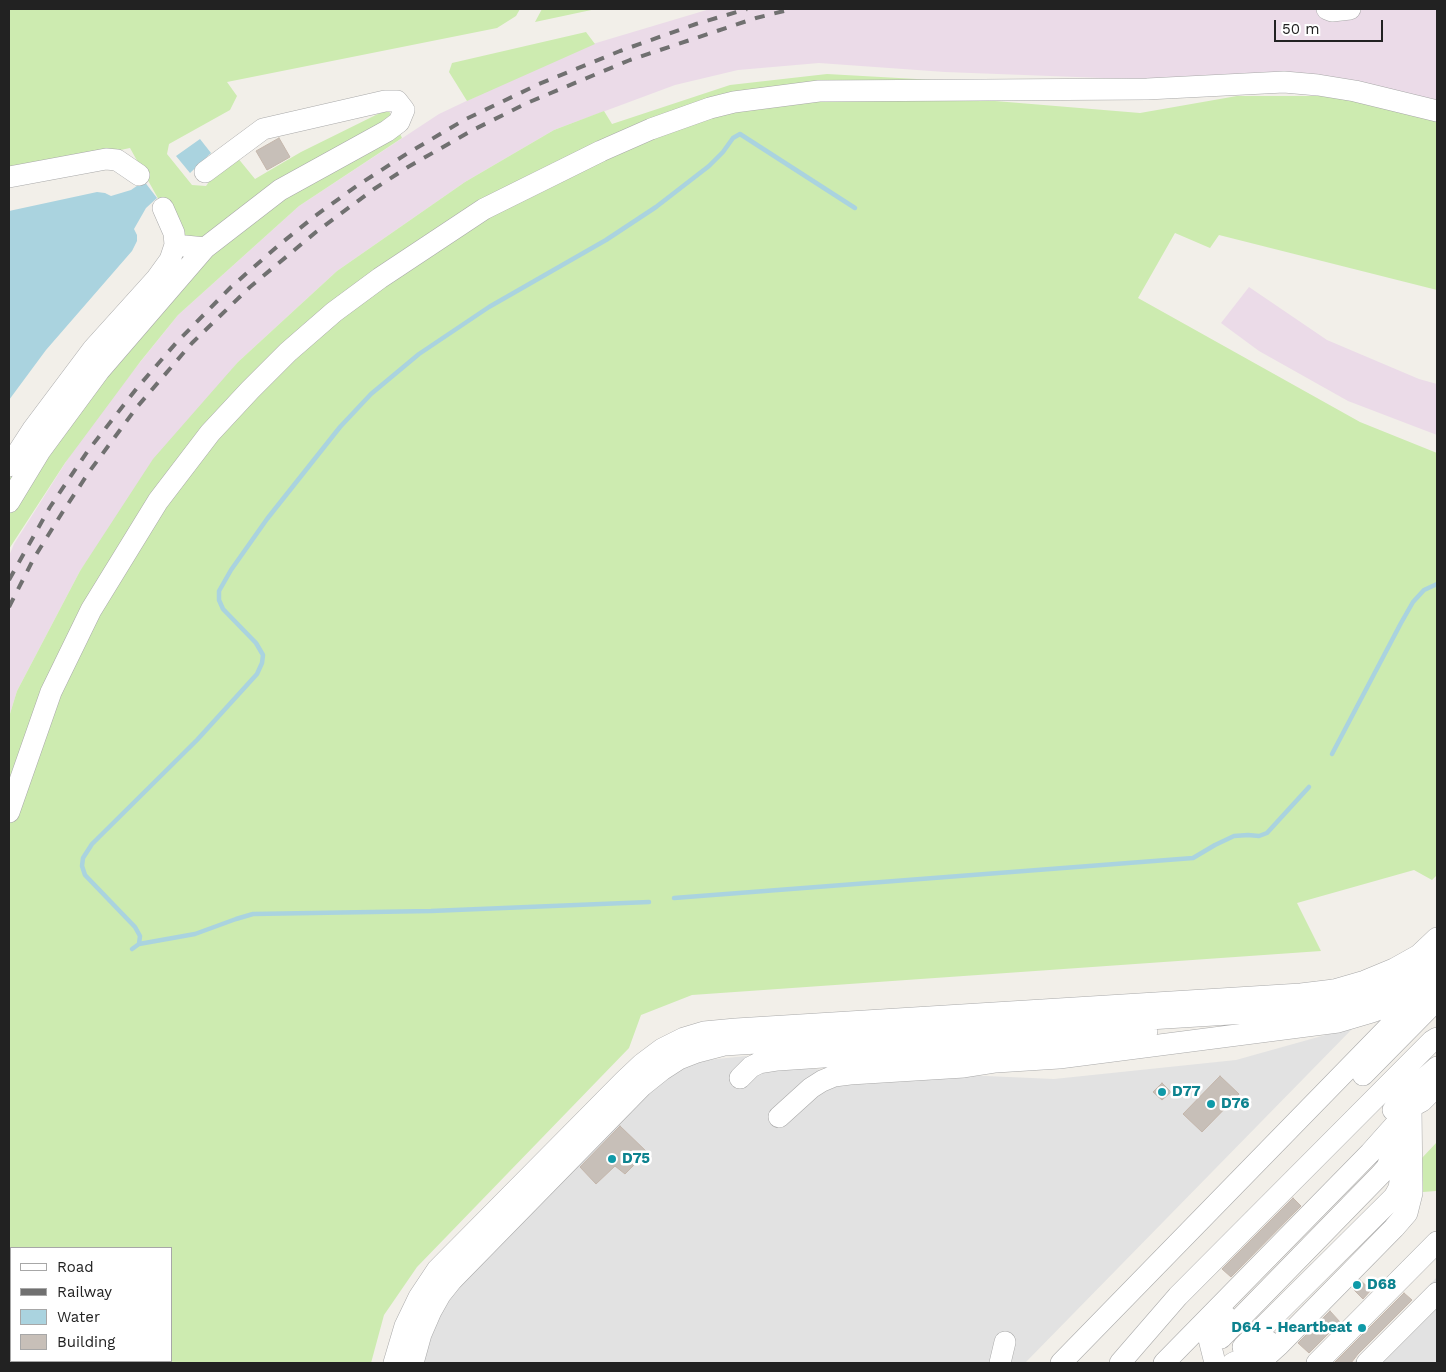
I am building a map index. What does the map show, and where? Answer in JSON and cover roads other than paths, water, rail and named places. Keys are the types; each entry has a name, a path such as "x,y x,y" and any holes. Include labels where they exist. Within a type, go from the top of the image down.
{"lane":[{"path":"1327,9 1332,11 1350,9"},
{"path":"9,812 51,692 91,610 158,501 210,433 288,352 334,312 380,278 484,209 601,150 651,129 710,108 734,102 820,91 1147,88 1284,82 1355,91 1437,111"},
{"path":"9,502 40,451 99,371 205,248 280,190 400,122 404,110 397,101 385,101 263,130 205,172"},
{"path":"9,177 106,159 118,160 139,174"},
{"path":"9,466 33,429 93,349 157,278 170,260 175,245 174,232 163,208"},
{"path":"175,245 205,248"},
{"path":"394,1363 405,1326 419,1297 437,1270 642,1064 662,1049 684,1038 704,1032 736,1029 1301,994 1334,990 1365,982 1394,969 1419,955 1437,938"},
{"path":"413,1363 430,1311 452,1280 642,1086 679,1059 724,1045 1337,1006 1362,999 1403,982 1437,959"},
{"path":"779,1117 811,1088 822,1080 834,1076 964,1067 1009,1073 1037,1073 1127,1064 1246,1047 1338,1022 1394,1004 1416,992 1437,977"},
{"path":"1114,1310 1437,977"},
{"path":"1061,1363 1437,987"},
{"path":"1079,1363 1437,1000"},
{"path":"740,1078 751,1067 759,1063 778,1060 1102,1037 1281,1010"},
{"path":"1120,1363 1178,1296 1437,1038"},
{"path":"715,1048 748,1052 820,1047 856,1048 890,1053"},
{"path":"1134,1363 1187,1303 1391,1098 1418,1056"},
{"path":"1151,1363 1191,1318 1429,1084 1437,1067"},
{"path":"1047,1363 1278,1129 1334,1084"},
{"path":"1391,1098 1429,1084"},
{"path":"1217,1363 1225,1349 1391,1182 1397,1169 1415,1091 1429,1084"},
{"path":"1180,1363 1379,1161 1411,1107"},
{"path":"1164,1363 1370,1153 1411,1107"},
{"path":"1223,1363 1245,1346 1394,1198 1399,1188 1411,1107"},
{"path":"1232,1363 1254,1354 1405,1201 1411,1107"},
{"path":"1259,1363 1280,1345 1394,1228 1407,1212 1412,1193 1411,1107"},
{"path":"1317,1363 1437,1242"},
{"path":"1337,1363 1437,1263"},
{"path":"1367,1363 1437,1293"},
{"path":"1208,1334 1217,1363"},
{"path":"1000,1363 1005,1342"}],"water":[{"path":"200,139 211,153 190,173 176,156"},
{"path":"144,181 157,198 146,208 134,229 137,241 132,251 46,350 9,400 9,211 97,192 111,196 131,190"}],"waterway":[{"path":"139,944 140,936 135,927 85,875 82,866 83,858 92,844 197,740 257,674 263,655 256,643 223,609 219,600 219,591 231,570 267,519 340,427 371,394 419,354 489,307 606,240 656,207 709,166 723,152 733,138 740,134 855,208"},
{"path":"1332,754 1413,602 1424,590 1437,584"},
{"path":"674,898 1193,858 1234,836 1259,836 1267,833 1309,787"},
{"path":"132,949 139,944 195,934 253,914 431,911 649,902"}],"railway":[{"path":"9,580 50,507 87,452 137,388 176,343 231,287 315,216 358,185 408,153 464,120 539,84 620,51 696,24 747,9"},
{"path":"9,607 34,558 62,513 89,472 137,407 192,343 250,287 316,232 374,189 408,167 471,131 527,103 630,60 756,18 792,9"}],"place":[{"name":"D77","path":"1162,1092"},
{"name":"D76","path":"1211,1104"},
{"name":"D75","path":"612,1159"},
{"name":"D68","path":"1357,1285"},
{"name":"D64 - Heartbeat","path":"1362,1328"}]}
